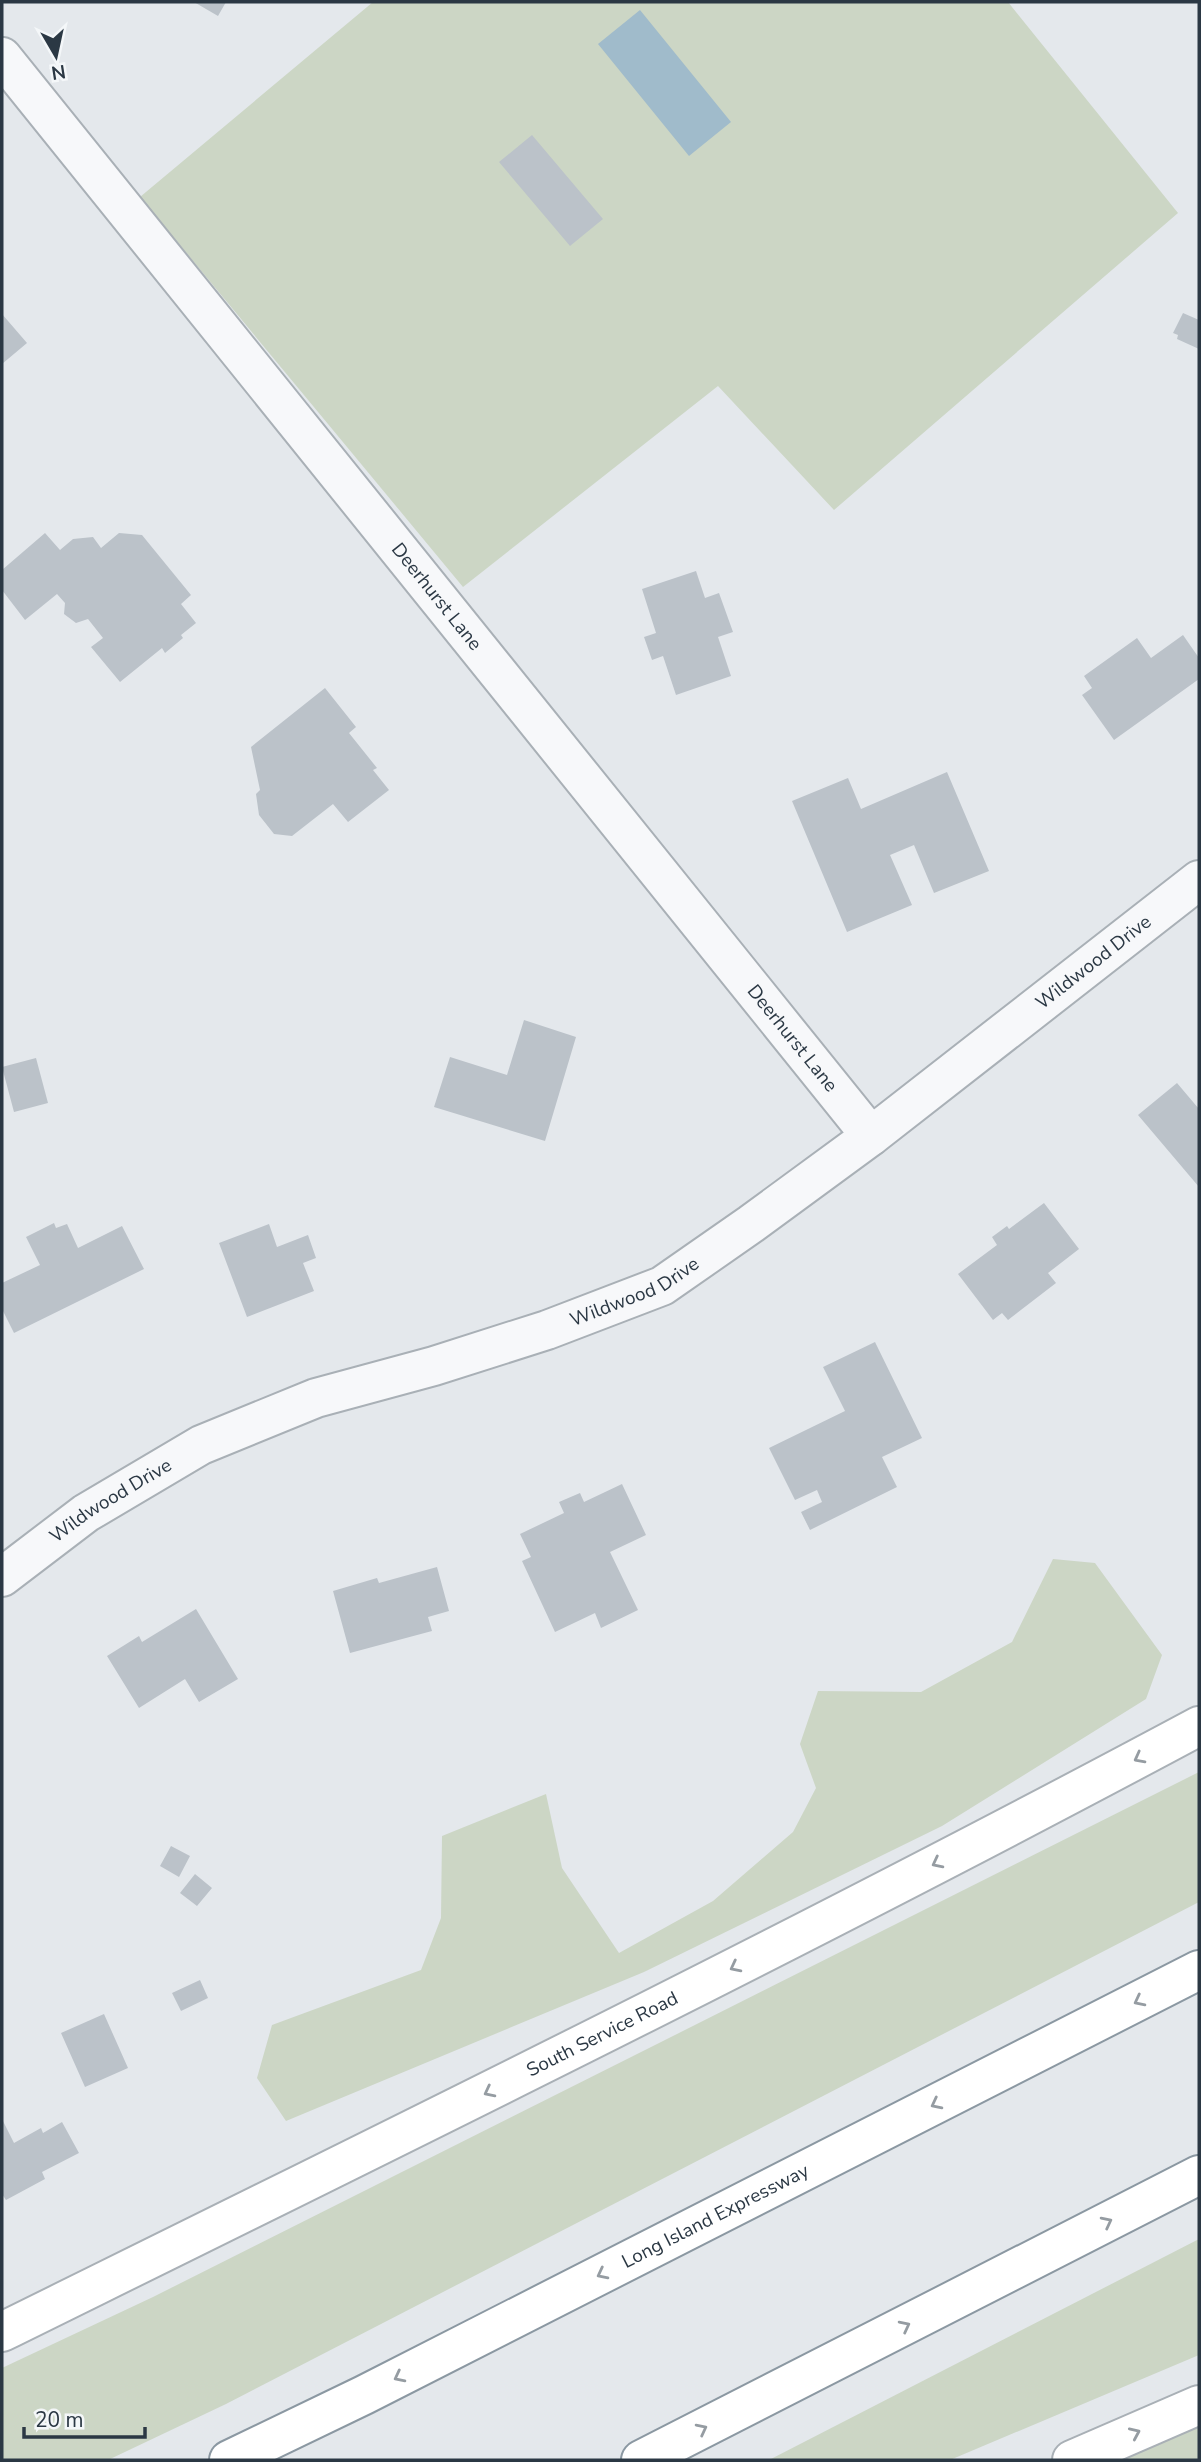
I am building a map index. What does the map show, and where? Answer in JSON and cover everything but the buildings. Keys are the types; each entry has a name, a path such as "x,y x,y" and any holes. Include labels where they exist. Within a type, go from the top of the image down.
{"main road":[{"name":"South Service Road","path":"2,2332 490,2092 1059,1801 1199,1726"},
{"name":"Long Island Expressway","path":"229,2460 377,2389 1199,1969"},
{"path":"641,2460 1199,2175"},
{"path":"1072,2460 1199,2405"}],"street":[{"name":"Deerhurst Lane","path":"2,57 871,1136"},
{"name":"Wildwood Drive","path":"2,1577 86,1513 201,1445 316,1398 434,1366 547,1330 662,1286 871,1136 1199,880"}],"green space":[{"path":"373,2 1008,2 1178,213 834,510 718,386 463,587 140,197"},
{"path":"1053,1559 1095,1563 1162,1655 1146,1699 942,1826 644,1972 286,2121 257,2078 272,2025 421,1970 441,1918 442,1836 546,1794 562,1868 619,1953 713,1901 793,1832 816,1788 800,1744 818,1691 921,1692 1012,1642"},
{"path":"1199,1772 1199,1902 226,2404 108,2460 2,2460 2,2368 153,2297"},
{"path":"1199,2239 1199,2355 950,2460 769,2460"},
{"path":"1199,2419 1199,2460 1116,2460"}],"water":[{"path":"640,10 731,122 689,156 598,44"}]}
